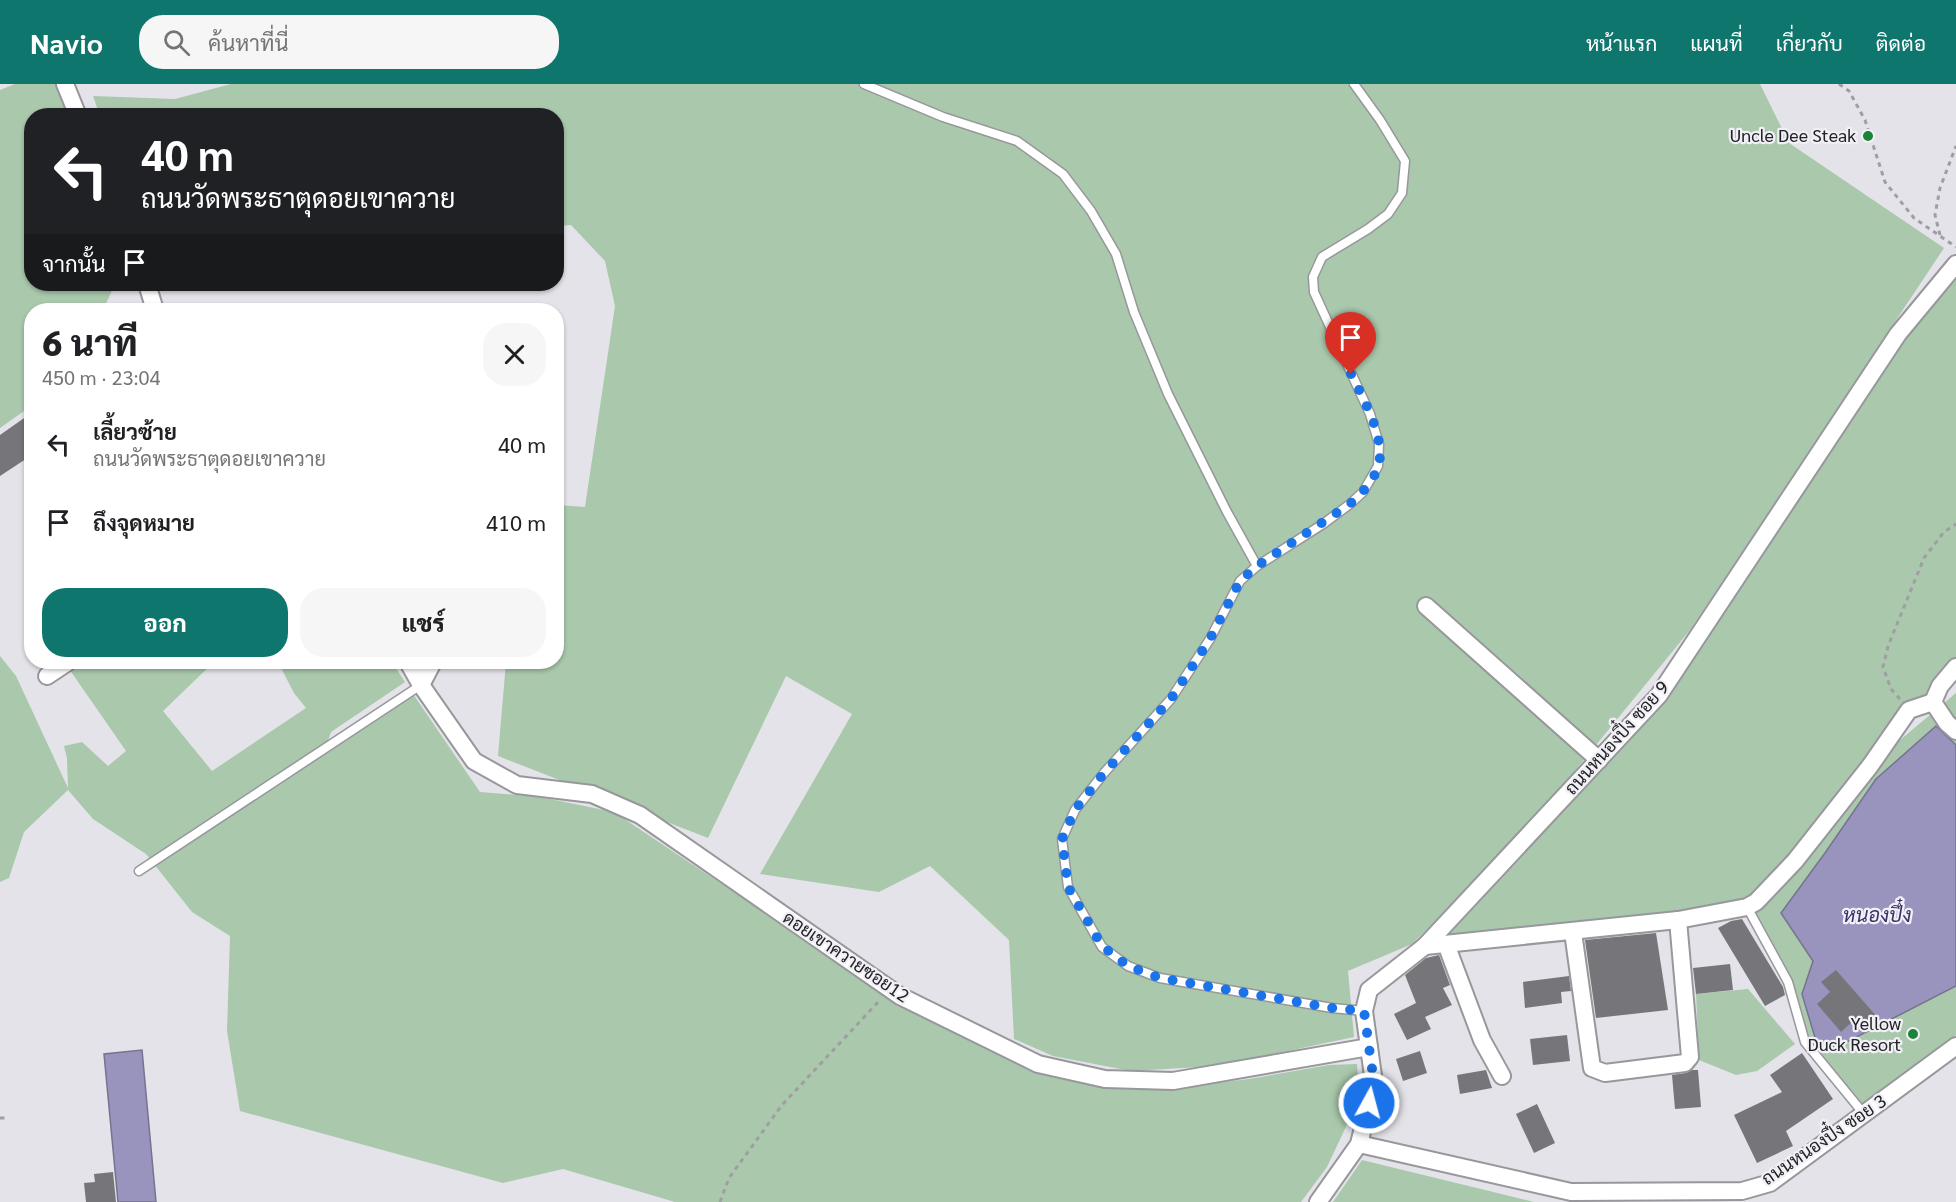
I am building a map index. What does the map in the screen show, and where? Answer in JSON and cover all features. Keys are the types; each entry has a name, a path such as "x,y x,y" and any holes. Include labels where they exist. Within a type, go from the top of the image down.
{"street":[{"path":"65,84 75,108"},
{"name":"ถนนหนองปึ๋ง ซอย 9","path":"1364,1011 1369,990 1425,946 1659,695 1898,334 1956,264"},
{"path":"1426,606 1599,760"},
{"path":"1425,946 1678,920 1747,907 1756,902 1795,861 1870,766 1909,710 1925,705 1956,667"},
{"path":"48,676 58,669"},
{"name":"ดอยเขาควายซอย12","path":"412,669 474,761 517,785 592,794 640,815 900,996 1038,1064 1105,1079 1173,1081 1369,1047"},
{"path":"421,685 431,669"},
{"path":"1925,705 1956,731"},
{"path":"1574,932 1592,1068 1605,1073 1685,1062 1690,1057 1678,920"},
{"path":"1446,944 1482,1040 1502,1076"},
{"path":"1318,1202 1359,1144 1374,1083 1364,1011"},
{"name":"ถนนหนองปึ๋ง ซอย 3","path":"1359,1144 1571,1192 1742,1191 1770,1183 1956,1046"}],"lane":[{"path":"864,84 943,117 1017,141 1063,174 1091,211 1116,254 1134,312 1168,394 1227,512 1257,566"},
{"path":"1354,84 1405,161 1402,194 1388,214 1322,257 1313,277 1314,292 1370,414 1379,444 1378,466 1363,492 1350,504 1257,566 1240,581 1210,639 1171,699 1104,773 1075,810 1062,839 1068,887 1102,946 1128,966 1160,978 1332,1008 1364,1011"},
{"path":"139,872 421,685"},
{"path":"1747,907 1788,982 1805,1042 1865,1114"}],"path":[{"path":"1839,84 1849,91 1864,120 1885,182 1914,218 1956,247"},
{"path":"1941,237 1935,215 1940,188 1956,146"},
{"path":"1925,705 1903,701 1891,689 1883,667 1888,646 1924,558 1944,532 1956,524"},
{"path":"720,1202 729,1178 782,1105 890,989"},
{"path":"0,1118 7,1118"}],"green space":[{"path":"15,84 57,84 67,108 24,108 24,291 112,291 106,303 24,303 24,411 0,428 0,90"},
{"path":"231,84 1760,84 1789,143 1944,248 1690,630 1556,794 1477,881 1412,944 1348,971 1354,1037 1216,1066 1131,1071 1053,1056 1014,1039 1009,940 930,866 879,892 760,874 852,714 786,676 708,838 498,756 505,669 564,669 564,506 585,507 615,306 605,261 571,225 564,226 564,108 97,108 93,96 175,99"},
{"path":"1956,264 1956,667 1874,762 1956,693 1956,1035 1859,1109 1805,1042 1788,982 1751,916 1783,888 1864,774 1747,907 1425,946 1659,695"},
{"path":"0,656 16,676 68,788 67,758 64,746 82,742 108,766 126,751 69,669 207,669 163,711 212,771 306,708 294,693 282,669 397,669 405,682 331,732 324,752 413,694 480,792 540,797 614,812 881,991 1079,1081 1164,1089 1249,1079 1329,1065 1357,1064 1359,1099 1327,1167 1301,1202 675,1202 563,1169 503,1183 240,1111 227,1031 230,936 192,912 146,854 93,819 68,790 24,832 9,878 0,882"},
{"path":"1748,989 1795,1044 1757,1071 1736,1075 1699,1060 1696,994"},
{"path":"1362,1160 1534,1202 1333,1202"}],"water":[{"name":"หนองปึ๋ง","path":"1936,726 1956,745 1956,986 1837,1047 1816,1041 1802,994 1813,961 1781,913 1876,779"},
{"path":"142,1050 156,1202 118,1202 104,1054"}],"building":[{"path":"24,418 24,460 0,476 0,435"},
{"path":"1742,919 1783,987 1785,995 1765,1006 1718,928 1731,921"},
{"path":"1656,933 1668,1010 1596,1018 1585,940"},
{"path":"1439,955 1450,985 1443,988 1452,1005 1425,1017 1431,1029 1407,1040 1394,1014 1416,1003 1405,975 1426,958"},
{"path":"1730,964 1733,990 1696,994 1693,968"},
{"path":"1836,970 1878,1018 1862,1032 1853,1021 1841,1032 1817,1004 1830,992 1821,982"},
{"path":"1569,976 1571,991 1561,992 1562,1003 1525,1008 1523,982"},
{"path":"1567,1035 1570,1061 1533,1065 1530,1039"},
{"path":"1420,1051 1427,1073 1403,1081 1396,1059"},
{"path":"1802,1053 1833,1099 1786,1131 1793,1146 1757,1163 1734,1115 1782,1092 1770,1075"},
{"path":"1486,1070 1492,1088 1460,1094 1457,1075"},
{"path":"1698,1070 1701,1107 1675,1109 1672,1075"},
{"path":"1537,1104 1555,1143 1534,1153 1516,1114"},
{"path":"113,1172 116,1202 86,1202 84,1183 95,1182 94,1174"}],"place":[{"name":"Uncle Dee Steak","path":"1868,136"},
{"name":"Yellow Duck Resort","path":"1913,1034"}],"route":[{"path":"1351,374 1370,414 1379,444 1378,466 1372,478 1363,492 1350,504 1257,566 1240,581 1210,639 1171,699 1104,773 1075,810 1062,839 1068,887 1102,946 1128,966 1160,978 1332,1008 1364,1011 1374,1083 1369,1103"}]}
